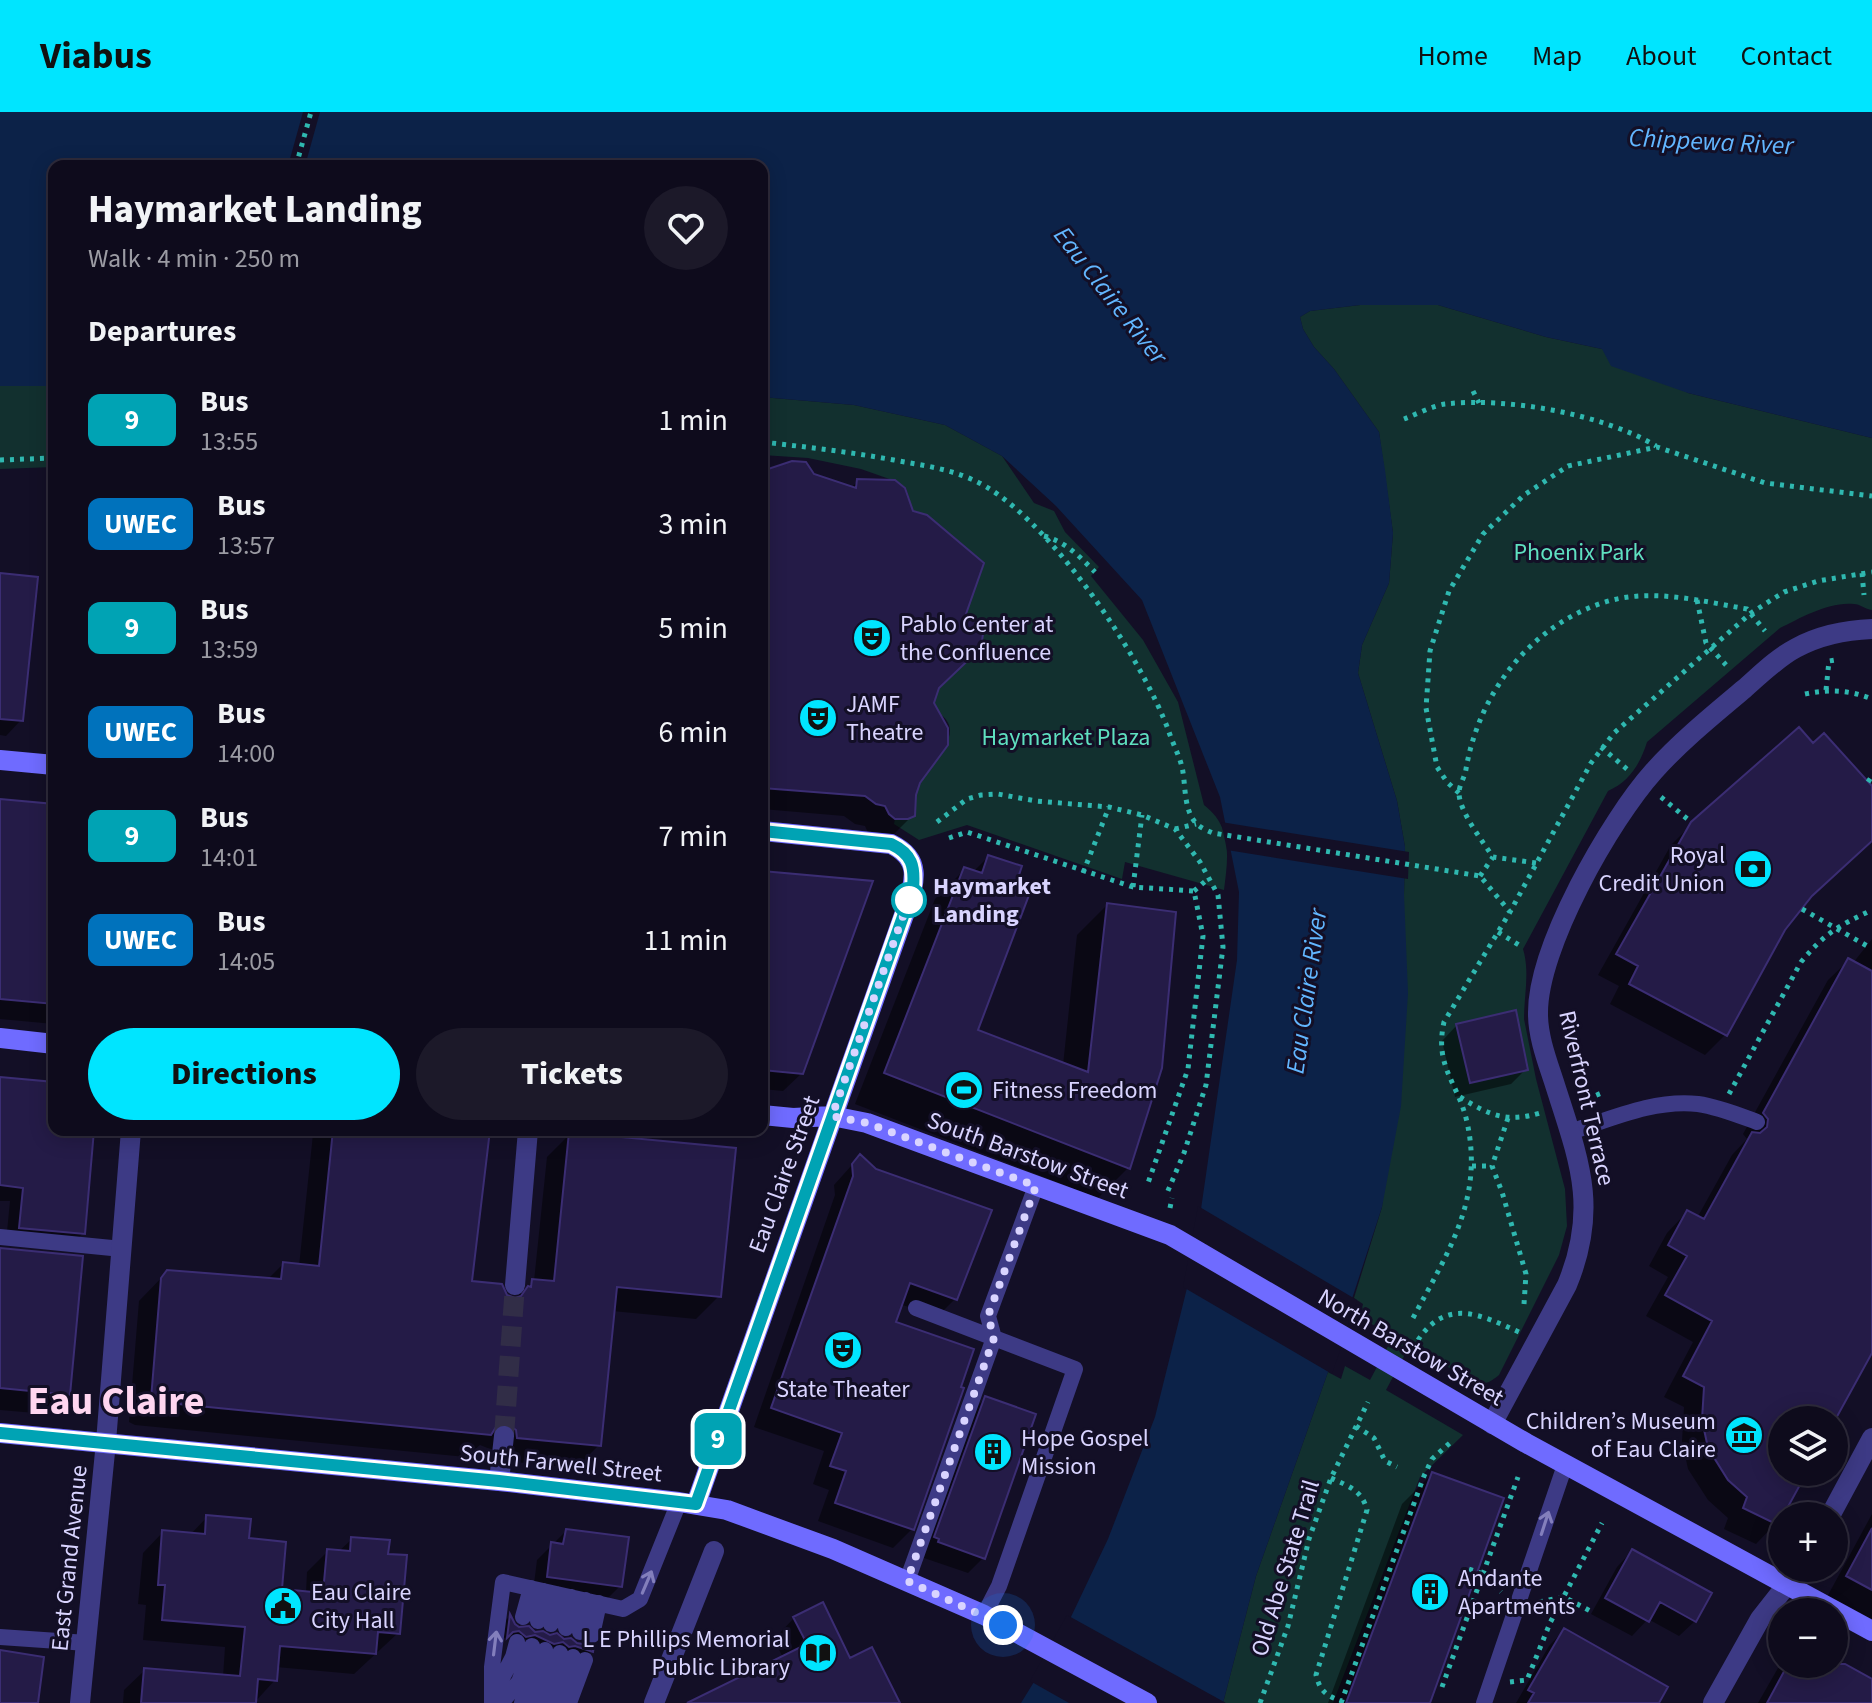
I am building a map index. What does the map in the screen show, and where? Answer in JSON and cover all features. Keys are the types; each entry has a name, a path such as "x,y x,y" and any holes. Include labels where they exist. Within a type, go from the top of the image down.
{"street":[{"name":"Riverfront Terrace","path":"1492,1424 1567,1285 1577,1261 1584,1230 1585,1204 1570,1132 1545,1052 1538,1015 1542,979 1555,935 1618,821 1661,764 1716,713 1795,648 1847,630 1872,629"},
{"path":"0,760 48,764"},
{"name":"Eau Claire Street","path":"687,1503 832,1116 913,888 912,861 906,853 885,843 768,832"},
{"path":"0,1038 48,1043"},
{"name":"South Barstow Street","path":"768,1116 832,1116 867,1123 1170,1235 1262,1290"},
{"name":"East Grand Avenue","path":"80,1703 106,1442 131,1136"},
{"path":"515,1285 527,1136"},
{"name":"North Barstow Street","path":"1262,1290 1565,1465 1768,1563"},
{"name":"South Farwell Street","path":"0,1433 499,1481 727,1510 833,1549 984,1615 1147,1703"},
{"path":"499,1481 504,1436"},
{"path":"1838,1502 1872,1438"},
{"path":"654,1703 714,1551"},
{"path":"1713,1703 1760,1619 1789,1582"},
{"name":"North Barstow Street","path":"1803,1582 1872,1631"}],"lane":[{"path":"1570,1132 1662,1104 1695,1104 1757,1122"},
{"path":"907,1581 994,1338 988,1316 1036,1186"},
{"path":"0,1237 122,1249"},
{"path":"916,1308 1075,1369 999,1586 984,1615"},
{"path":"1484,1703 1565,1465"},
{"path":"495,1701 492,1667 503,1582 623,1609 640,1599 687,1503"},
{"path":"558,1626 565,1595"},
{"path":"558,1626 565,1595"},
{"path":"558,1626 565,1595"},
{"path":"0,1637 87,1643"},
{"path":"495,1701 513,1657 552,1651"},
{"path":"522,1703 552,1651"},
{"path":"539,1703 548,1689 552,1651"},
{"path":"552,1651 564,1687 556,1703"},
{"path":"552,1651 569,1703"}],"path":[{"path":"298,160 311,112"},
{"path":"1473,391 1479,403"},
{"path":"1404,419 1442,404 1518,405 1602,422 1633,433 1657,447 1765,483 1872,496"},
{"path":"768,443 836,450 946,469 973,479 999,494 1079,577 1107,618 1161,709 1182,766 1187,807 1196,824 1213,833 1480,876 1510,912"},
{"path":"1493,857 1467,815 1459,793 1437,767 1426,708 1430,651 1449,591 1483,534 1524,495 1568,466 1657,447"},
{"path":"0,460 48,458"},
{"path":"1041,535 1057,539 1069,547 1095,572"},
{"path":"1862,573 1864,595"},
{"path":"1459,793 1475,732 1494,690 1515,661 1567,618 1603,603 1635,596 1666,596 1747,609 1765,631"},
{"path":"1697,600 1706,643 1726,665"},
{"path":"1826,690 1829,661 1839,658"},
{"path":"1805,694 1826,690 1852,692 1872,699"},
{"path":"1601,747 1632,773"},
{"path":"1657,793 1691,822"},
{"path":"937,822 967,799 981,795 998,794 1036,801 1109,807 1142,815 1175,829 1209,878 1218,895 1223,947 1206,1085 1169,1195 1170,1208"},
{"path":"1083,873 1109,807"},
{"path":"1133,887 1142,815"},
{"path":"1175,829 1196,824"},
{"path":"949,838 967,832 1083,873 1133,887 1194,891 1209,878"},
{"path":"1493,857 1536,863"},
{"path":"1480,876 1493,857"},
{"path":"1148,1183 1188,1069 1203,936 1194,891"},
{"path":"1802,909 1869,947"},
{"path":"1720,1109 1801,962 1834,928 1872,910"},
{"path":"1498,932 1519,945"},
{"path":"1587,1099 1604,1092"},
{"path":"1459,1096 1484,1112 1508,1118 1524,1118 1545,1111"},
{"path":"1508,1118 1492,1166 1526,1274 1524,1304"},
{"path":"1472,1166 1492,1166"},
{"path":"1418,1340 1427,1327 1439,1318 1469,1313 1501,1322 1536,1340"},
{"name":"Old Abe State Trail","path":"1260,1703 1288,1626 1309,1539 1331,1478 1368,1402"},
{"path":"1356,1426 1374,1438 1385,1461 1397,1467"},
{"path":"1331,1478 1355,1489 1364,1497 1367,1510 1316,1675 1319,1688 1342,1702 1424,1476 1432,1459 1452,1441"},
{"path":"1442,1687 1518,1477"},
{"path":"1490,1685 1527,1680 1550,1623 1602,1523"}],"green space":[{"name":"Phoenix Park","path":"1360,305 1438,305 1546,337 1602,349 1688,393 1872,438 1872,610 1856,604 1835,605 1780,628 1647,742 1633,771 1608,791 1523,949 1526,975 1524,1019 1536,1079 1565,1189 1567,1226 1559,1255 1499,1375 1486,1383 1476,1383 1410,1345 1386,1390 1463,1435 1420,1477 1333,1703 1223,1703 1256,1576 1328,1372 1341,1379 1345,1366 1370,1380 1393,1337 1360,1317 1363,1304 1354,1298 1382,1207 1404,894 1405,847 1397,801 1358,673 1362,645 1389,583 1393,533 1379,432 1334,369 1314,347 1300,317 1310,311"},
{"path":"0,386 48,386 48,467 0,469"},
{"name":"Haymarket Plaza","path":"768,398 854,405 945,425 1002,456 1034,503 1054,511 1065,532 1099,567 1091,576 1143,640 1178,702 1204,805 1220,823 1224,833 1227,855 1224,890 1125,862 1122,879 967,825 919,840 894,824 895,819 908,819 915,814 917,788 949,737 949,727 944,717 931,709 939,688 981,648 979,629 964,618 984,563 927,515 909,509 906,488 895,481 861,469 808,458 768,455"}],"water":[{"path":"0,112 1872,112 1872,438 1688,393 1611,366 1602,349 1546,337 1438,305 1360,305 1310,311 1300,317 1314,347 1334,369 1379,432 1393,533 1389,583 1362,645 1358,673 1397,801 1405,847 1408,993 1401,1106 1382,1207 1256,1576 1223,1703 1021,1703 1061,1638 1108,1539 1155,1417 1190,1276 1237,960 1239,892 1220,797 1142,600 1056,506 1002,456 945,425 854,405 768,398 768,160 48,160 48,386 0,386"}],"pier":[{"path":"303,112 320,112 307,160 290,160"},
{"path":"1221,822 1409,852 1408,879 1227,850"},
{"path":"1198,1206 1357,1300 1332,1374 1183,1287"},
{"path":"1067,1615 1226,1703 1069,1703 1030,1681"}],"building":[{"name":"Pablo Center at the Confluence","path":"792,461 806,462 814,474 856,488 857,479 895,480 905,488 913,511 927,515 984,563 966,614 983,634 981,648 939,688 934,703 948,728 948,745 920,783 915,816 908,819 895,819 885,806 865,796 768,788 768,469"},
{"path":"0,573 38,577 23,721 0,719"},
{"name":"Royal Credit Union","path":"1799,727 1813,743 1824,733 1872,786 1872,841 1812,896 1785,930 1727,1036 1629,984 1638,966 1616,954 1691,822"},
{"path":"0,799 48,803 48,1003 0,999"},
{"name":"Haymarket Landing","path":"988,855 1022,866 1014,890 1029,895 978,1030 1088,1072 1107,903 1176,912 1162,1068 1130,1169 884,1073 964,867 982,873"},
{"path":"768,872 873,881 803,1074 768,1071"},
{"path":"1848,958 1872,971 1872,1353 1843,1406 1768,1406 1768,1486 1799,1486 1791,1502 1768,1502 1768,1520 1743,1508 1747,1497 1728,1480 1708,1448 1702,1420 1704,1387 1683,1376 1712,1321 1665,1295 1687,1256 1668,1245 1687,1210 1704,1219 1752,1132 1760,1133 1767,1127 1768,1119 1763,1113"},
{"path":"1516,1010 1528,1070 1470,1083 1456,1024"},
{"path":"0,1077 48,1081 48,1136 93,1136 85,1234 19,1228 23,1188 0,1185"},
{"path":"332,1136 489,1136 472,1281 502,1284 507,1295 515,1298 521,1296 528,1286 531,1287 532,1279 554,1281 569,1136 611,1136 736,1148 721,1297 617,1287 601,1446 517,1438 516,1430 506,1423 498,1424 491,1435 151,1399 161,1278 167,1270 281,1279 283,1262 319,1266"},
{"path":"860,1154 876,1169 992,1210 957,1300 910,1283 896,1322 974,1349 961,1387 964,1388 914,1530 835,1503 846,1471 830,1466 842,1433 771,1408 853,1176 852,1164"},
{"path":"0,1248 83,1256 70,1395 0,1388"},
{"name":"Hope Gospel Mission","path":"985,1396 1036,1414 985,1559 938,1542 939,1539 934,1537"},
{"name":"Andante Apartments","path":"1432,1472 1504,1498 1430,1703 1346,1703"},
{"name":"Eau Claire City Hall","path":"206,1515 251,1519 249,1538 286,1542 282,1589 323,1593 327,1549 350,1551 351,1537 390,1540 388,1554 407,1555 400,1634 378,1632 376,1654 280,1646 277,1681 258,1679 256,1703 141,1703 144,1668 240,1676 245,1627 162,1620 165,1585 158,1585 162,1530 205,1534"},
{"path":"1872,1528 1872,1590 1848,1577"},
{"path":"566,1529 629,1537 622,1587 547,1577 551,1542 563,1544"},
{"path":"1632,1549 1712,1593 1696,1622 1660,1602 1649,1622 1605,1598"},
{"name":"L E Phillips Memorial Public Library","path":"823,1602 850,1658 872,1647 900,1703 687,1703 807,1644 793,1617"},
{"path":"510,1614 519,1627 529,1626 535,1632 543,1631 550,1635 557,1633 564,1639 571,1638 577,1643 594,1646 593,1652 569,1647 563,1642 554,1644 535,1635 526,1637 519,1631 507,1638"},
{"path":"1564,1628 1668,1687 1659,1703 1528,1703 1534,1693 1528,1690"},
{"path":"0,1650 44,1657 38,1703 0,1703"},
{"path":"1848,1666 1872,1679 1872,1703 1767,1703 1780,1678 1848,1678"}],"tunnel":[{"path":"504,1436 515,1285"}],"bus line":[{"name":"9","path":"0,1433 499,1481 696,1504 913,888 912,861 906,853 891,844 768,832"}],"place":[{"name":"Pablo Center at the Confluence","path":"872,638"},
{"name":"JAMF Theatre","path":"818,718"},
{"name":"Royal Credit Union","path":"1753,869"},
{"name":"Haymarket Landing","path":"909,900"},
{"name":"Fitness Freedom","path":"964,1090"},
{"name":"State Theater","path":"843,1350"},
{"name":"Children’s Museum of Eau Claire","path":"1744,1435"},
{"name":"Hope Gospel Mission","path":"993,1452"},
{"name":"Andante Apartments","path":"1430,1592"},
{"name":"Eau Claire City Hall","path":"283,1606"},
{"name":"L E Phillips Memorial Public Library","path":"818,1653"}],"district":[{"name":"Eau Claire","path":"116,1400"}],"route":[{"path":"909,900 913,888 832,1116 867,1123 1036,1186 988,1316 994,1338 907,1581 1003,1625"}],"water label":[{"name":"Chippewa River","path":"1711,141"},
{"name":"Eau Claire River","path":"1111,295"},
{"name":"Eau Claire River","path":"1306,991"}]}
